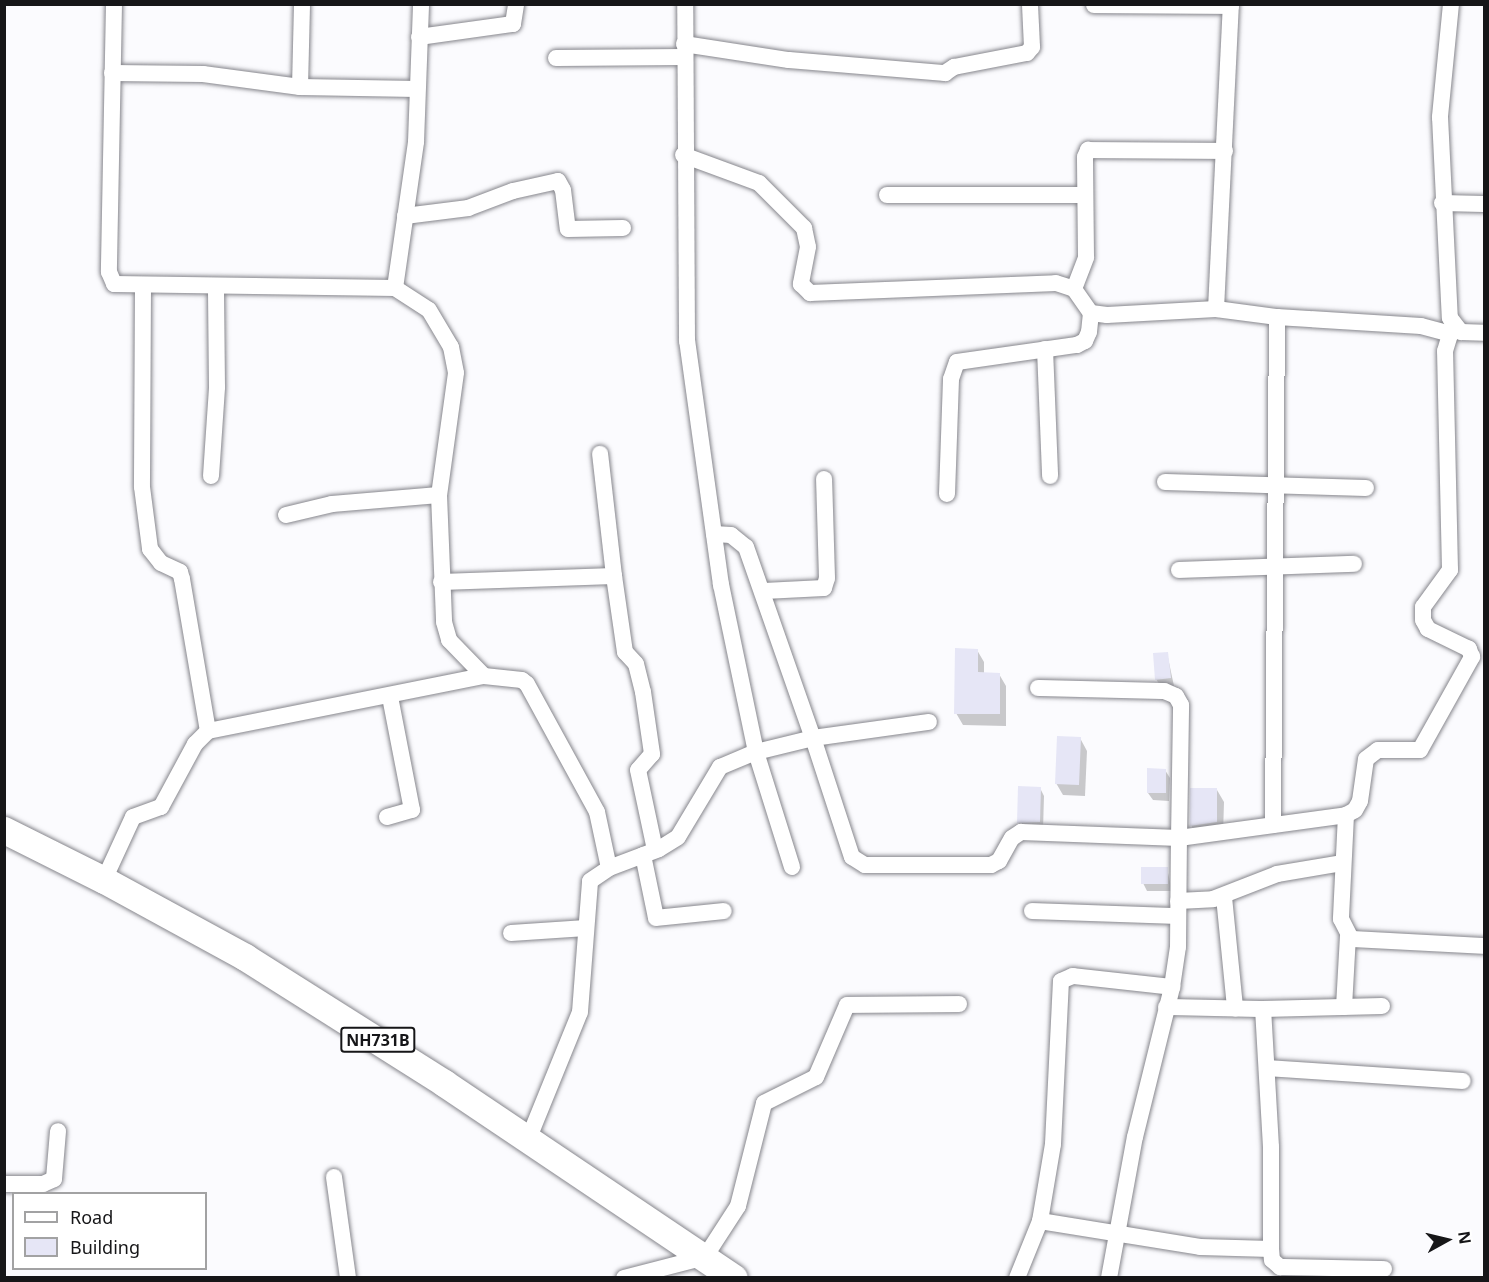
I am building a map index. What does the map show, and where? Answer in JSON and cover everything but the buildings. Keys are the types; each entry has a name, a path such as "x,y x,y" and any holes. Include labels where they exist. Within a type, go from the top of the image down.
{"highway":[{"name":"NH731B","path":"4,830 104,879 245,957 528,1140 698,1266"},
{"name":"NH731B","path":"4,848 130,910 265,987 698,1266 734,1278"}],"street":[{"path":"114,4 109,272 114,284 142,287 395,288 434,315 455,363 453,412 439,495 441,582 449,640 484,676"},
{"path":"300,87 302,4"},
{"path":"395,288 416,142 421,4"},
{"path":"419,37 513,24 516,4"},
{"path":"685,4 683,155 687,341 714,534 756,752 792,867"},
{"path":"556,58 684,50 945,73 954,67 1027,53 1032,47 1030,4"},
{"path":"714,534 740,539 764,591 852,856 865,866 991,865 999,861 1012,838 1021,832 1179,838 1346,815 1360,801 1366,759 1378,750 1420,750 1472,657 1469,649 1428,629 1423,620 1423,607 1450,570 1445,351 1452,330 1442,203 1440,117 1450,4"},
{"path":"1094,5 1231,5 1216,309"},
{"path":"112,73 203,74 300,87 417,89"},
{"path":"1074,289 1086,257 1085,195 1088,150 1225,152"},
{"path":"683,155 759,183 804,228 808,248 801,284 810,293 1044,284 1074,289 1091,313 1085,341 957,362 951,379 947,494"},
{"path":"405,216 468,208 513,191 558,182 563,190 568,229 624,228"},
{"path":"886,195 1085,195"},
{"path":"1442,203 1485,204"},
{"path":"142,287 142,487 150,549 161,563 180,572 208,731"},
{"path":"211,476 217,387 216,288"},
{"path":"1091,313 1216,309 1277,317 1421,326 1485,333"},
{"path":"1273,825 1277,317"},
{"path":"1045,349 1050,476"},
{"path":"600,453 625,652 636,664 643,692 652,754 638,770 656,918 724,911"},
{"path":"764,591 824,588 827,578 824,479"},
{"path":"1165,482 1366,488"},
{"path":"286,515 332,504 439,495"},
{"path":"1179,570 1354,564"},
{"path":"441,582 614,576"},
{"path":"104,879 133,817 161,807 195,744 208,731 484,676 522,680 527,684 597,812 609,868"},
{"path":"1038,688 1164,691 1176,696 1181,705 1178,908 1172,987 1117,1232 1109,1278"},
{"path":"387,818 412,810 390,696"},
{"path":"528,1140 580,1012 590,881 609,868 649,853 678,837 720,767 756,752 813,738 929,722"},
{"path":"1344,1007 1348,936 1341,919 1346,815"},
{"path":"1032,911 1178,908 1224,897 1277,874 1343,863"},
{"path":"1224,897 1235,1008"},
{"path":"510,933 586,928"},
{"path":"1348,936 1362,943 1446,942 1485,946"},
{"path":"1017,1278 1040,1221 1054,1134 1061,981 1073,976 1172,987"},
{"path":"624,1278 698,1266 738,1206 764,1103 816,1077 847,1005 959,1005"},
{"path":"1166,1007 1263,1009 1382,1006"},
{"path":"1263,1009 1267,1068 1272,1260 1280,1267 1384,1269"},
{"path":"1267,1068 1463,1081"},
{"path":"4,1184 43,1185 54,1179 58,1131"},
{"path":"334,1177 348,1278"},
{"path":"1040,1221 1200,1247 1271,1249"}]}
